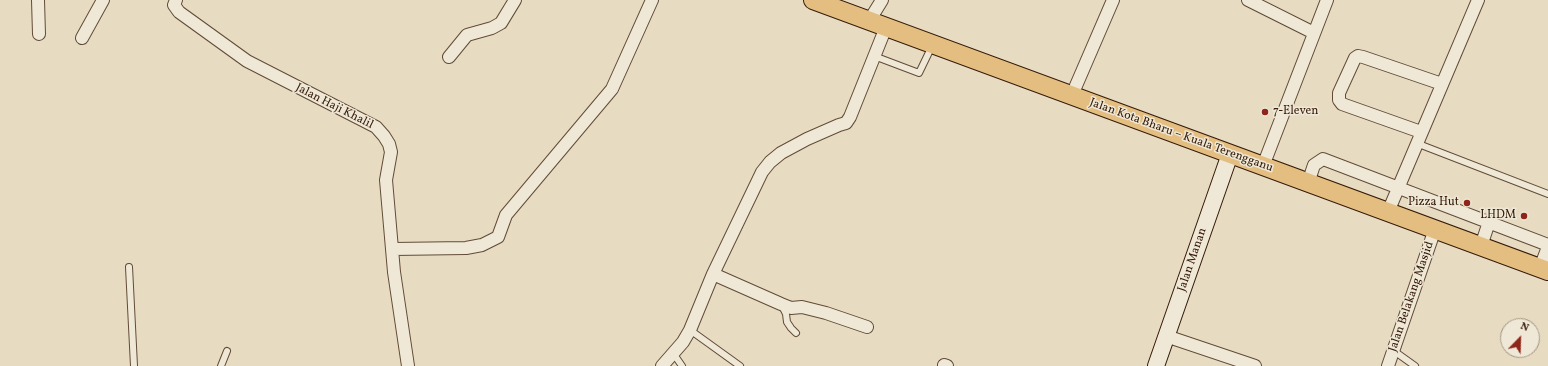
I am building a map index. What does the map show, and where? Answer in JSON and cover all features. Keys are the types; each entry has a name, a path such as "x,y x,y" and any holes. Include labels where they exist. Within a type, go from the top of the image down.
{"main road":[{"name":"Jalan Kota Bharu – Kuala Terengganu","path":"813,0 1544,270"},
{"name":"Jalan Manan","path":"1156,366 1230,154"}],"street":[{"path":"38,0 39,34"},
{"path":"82,38 103,0"},
{"name":"Jalan Haji Khalil","path":"176,0 174,5 179,12 247,61 376,127 384,136 389,144 391,152 386,180 394,272 408,366"},
{"path":"449,57 467,35 492,28 501,23 515,0"},
{"path":"393,249 466,248 482,245 498,237 506,215 612,89 652,0"},
{"path":"662,366 690,330 713,274 762,172 770,162 781,153 807,139 846,123 850,117 874,56 882,0"},
{"path":"1072,95 1113,0"},
{"path":"1248,0 1314,33"},
{"path":"1263,166 1327,0"},
{"path":"1388,212 1478,0"},
{"path":"1419,137 1342,104 1339,100 1339,92 1355,58 1358,56 1442,84"},
{"path":"1308,183 1314,165 1323,160 1398,187 1548,246 1544,270"},
{"path":"1481,246 1490,222"},
{"name":"Jalan Belakang Masjid","path":"1388,366 1435,229"},
{"path":"713,274 791,308 802,307 867,326"},
{"path":"1166,336 1255,366"}],"lane":[{"path":"874,56 919,73 933,44"},
{"path":"1419,137 1548,194"},
{"path":"129,267 134,366"},
{"path":"781,304 786,314 787,322 796,333"},
{"path":"690,330 740,366"},
{"path":"221,366 227,351"},
{"path":"1394,351 1415,366"},
{"path":"673,353 682,366"}],"place":[{"name":"7-Eleven","path":"1265,112"},
{"name":"Pizza Hut","path":"1467,203"},
{"name":"LHDM","path":"1524,216"}]}
